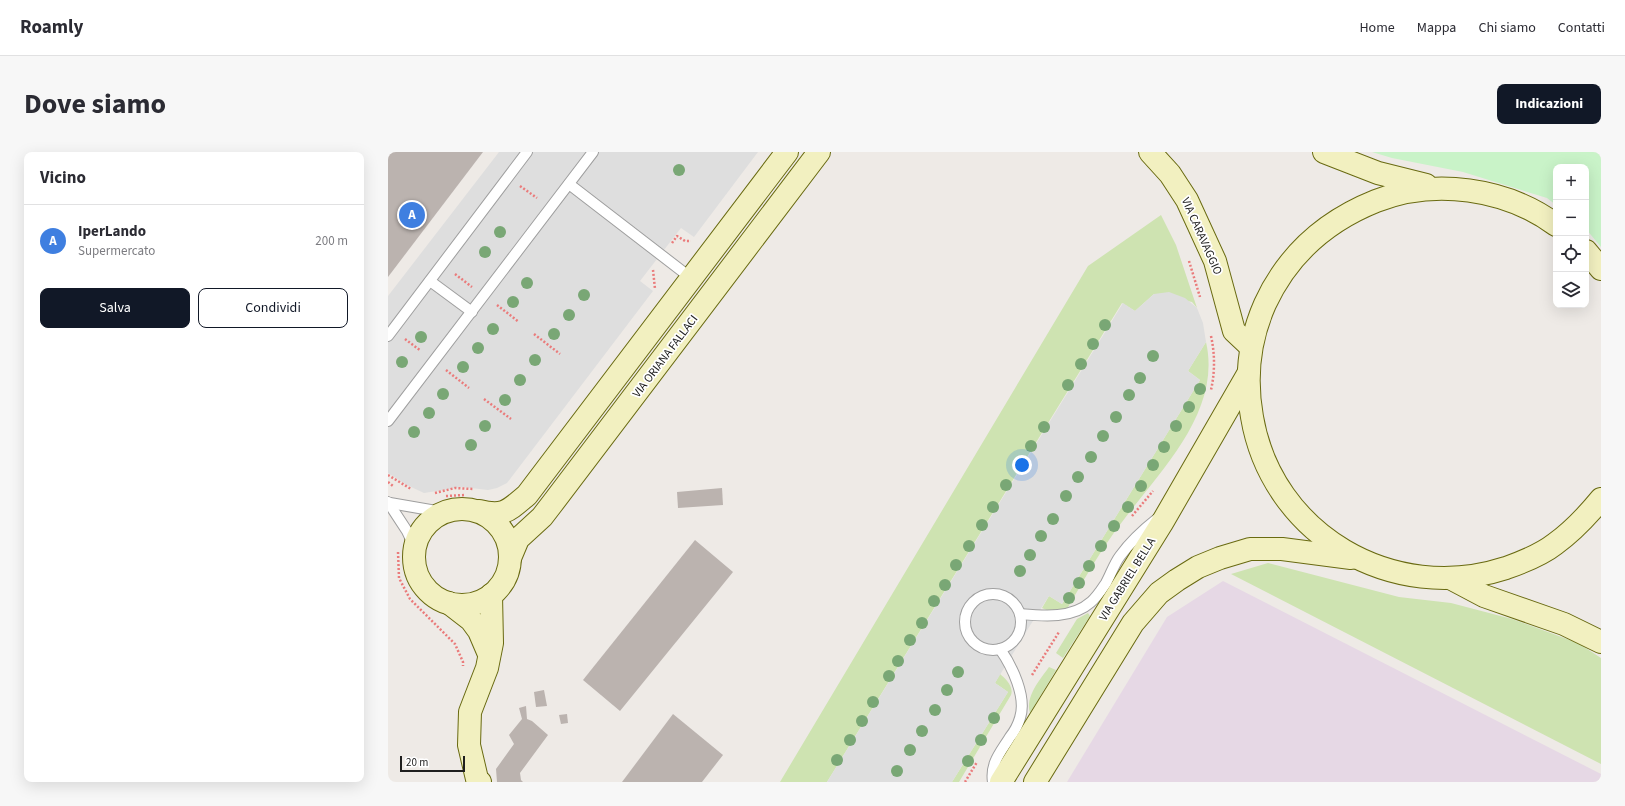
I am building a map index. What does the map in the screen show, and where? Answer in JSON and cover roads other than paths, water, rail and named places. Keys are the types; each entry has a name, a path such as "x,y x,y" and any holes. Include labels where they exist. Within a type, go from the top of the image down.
{"street":[{"path":"474,503 493,514 503,513 526,495 787,152"},
{"name":"VIA ORIANA FALLACI","path":"510,558 518,539 542,517 819,152"},
{"name":"VIA CARAVAGGIO","path":"1150,152 1170,174 1187,200 1215,261 1234,331 1252,347"},
{"path":"1324,152 1378,173 1407,181 1442,188 1470,190 1498,196 1524,206 1553,222"},
{"path":"1442,188 1413,191 1384,198 1356,209 1330,224 1307,243 1275,284 1259,318 1252,347 1248,374 1249,402 1254,430 1263,457 1275,482 1291,506 1311,526 1333,544 1357,558 1387,570 1418,577 1450,578 1487,574 1522,562 1554,545 1583,521 1601,499"},
{"path":"1589,255 1601,269"},
{"name":"VIA GABRIEL BELLA","path":"1001,782 1172,506 1248,374"},
{"path":"474,503 492,518 502,529 508,542 510,558 508,572 501,585 491,595 478,602 464,605 449,603 436,598 425,588 417,576 413,561 406,547 441,505 454,509 467,508 474,503"},
{"path":"1035,782 1133,623 1159,593 1177,580 1198,567 1220,558 1250,549 1282,549 1357,558"},
{"path":"1450,578 1484,596 1564,624 1601,642"},
{"path":"480,782 477,779 469,745 470,712 487,668 490,655 492,642 491,595"},
{"path":"449,603 471,620 479,631 490,655"}],"lane":[{"path":"388,336 527,152"},
{"path":"388,421 593,152"},
{"path":"569,184 691,278"},
{"path":"430,281 472,312"},
{"path":"389,502 441,505"},
{"path":"389,502 407,531 406,547"},
{"path":"1020,614 1041,616 1071,613 1091,603 1107,582 1120,557 1138,534 1172,506"},
{"path":"992,594 1001,595 1010,599 1020,614 1020,632 1008,646 1000,649 991,650 974,642 969,635 966,626 966,617 969,608 975,601 983,596 992,594"},
{"path":"993,782 993,768 996,759 1020,718 1022,706 1020,694 1010,663 1000,649"}],"place":[{"name":"IperLando","path":"412,215"}]}
